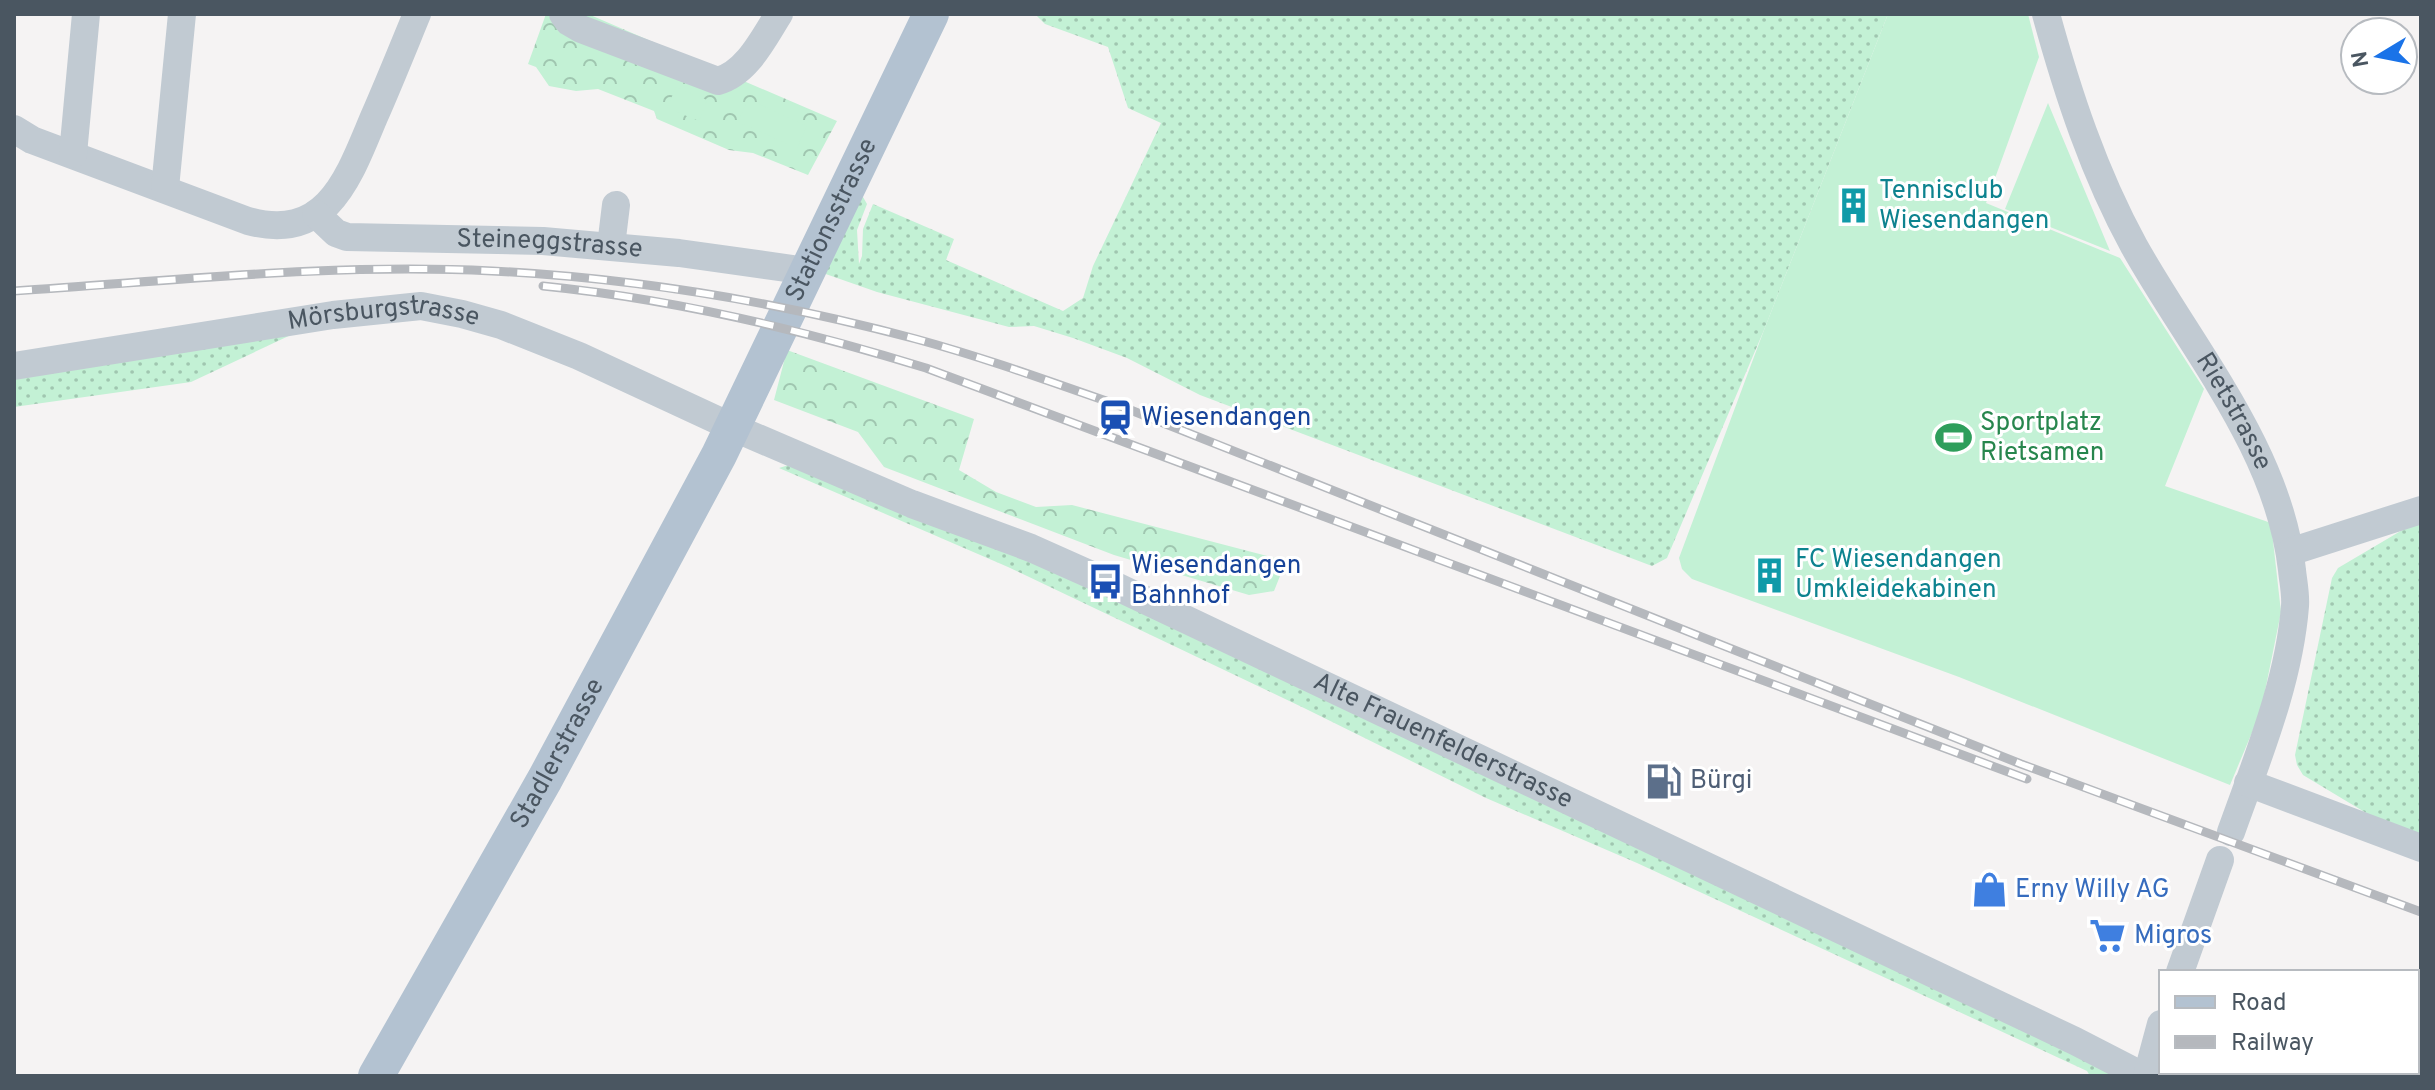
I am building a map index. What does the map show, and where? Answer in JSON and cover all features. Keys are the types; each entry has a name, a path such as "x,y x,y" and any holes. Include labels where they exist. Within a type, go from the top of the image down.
{"main road":[{"name":"Stationsstrasse","path":"732,427 931,14"},
{"name":"Stadlerstrasse","path":"376,1076 545,779 732,427"}],"street":[{"path":"73,154 86,14"},
{"path":"165,188 182,14"},
{"path":"20,135 236,216 265,224 286,224 316,214 330,203 347,180 417,14"},
{"path":"563,14 581,29 718,81 734,76 757,49 779,14"},
{"name":"Rietstrasse","path":"2046,14 2072,101 2109,195 2134,245 2255,448 2277,498 2290,552 2295,603 2286,668 2231,832"},
{"path":"611,246 616,205"},
{"name":"Steineggstrasse","path":"316,214 336,233 347,237 513,239 611,246 793,269"},
{"name":"Mörsburgstrasse","path":"14,366 333,315 421,306 501,325 579,356 732,427"},
{"name":"Alte Frauenfelderstrasse","path":"732,427 912,504 1031,548 1105,581 2145,1076"},
{"path":"2290,552 2301,551 2421,510"},
{"path":"2248,783 2421,848"},
{"path":"2181,970 2220,860"},
{"path":"2145,1076 2159,1030"}],"green space":[{"path":"546,14 588,14 837,121 808,175 753,153 729,150 657,119 654,111 598,89 576,91 549,86 536,67 528,64"},
{"path":"1035,14 1888,14 1764,330 1667,558 1652,566 1200,395 1127,358 1073,338 1034,326 1009,327 877,292 820,272 852,178 867,204 857,230 859,264 863,229 873,204 954,239 946,260 1063,311 1083,298 1093,266 1161,123 1128,108 1108,47 1045,24"},
{"name":"Sportplatz Rietsamen","path":"1888,14 2028,14 2039,57 1986,203 2120,258 2204,389 2165,486 2271,523 2281,612 2261,711 2230,785 1959,677 1692,579 1682,569 1679,558 1764,330"},
{"path":"676,87 707,100 699,121 667,108"},
{"path":"748,99 807,126 797,148 738,122"},
{"path":"2048,103 2110,251 2005,209"},
{"path":"295,333 191,382 14,407 14,377"},
{"path":"787,350 974,419 959,470 996,492 1036,507 1072,505 1286,561 1274,591 1249,595 1114,555 884,467 858,432 774,400"},
{"path":"792,464 837,470 2143,1076 2090,1076 2087,1071 1637,863 1486,798 1008,567 779,468"},
{"path":"2421,519 2421,846 2303,775 2295,755 2332,578 2338,568"}],"railway":[{"path":"14,291 312,271 492,271 599,279 706,294 812,314 916,339 1123,407 2021,764 2421,912"},
{"path":"543,286 640,299 736,317 926,368 2027,779"}],"place":[{"name":"Tennisclub Wiesendangen","path":"1853,206"},
{"name":"Wiesendangen","path":"1115,418"},
{"name":"Sportplatz Rietsamen","path":"1954,438"},
{"name":"FC Wiesendangen Umkleidekabinen","path":"1769,575"},
{"name":"Wiesendangen Bahnhof","path":"1105,581"},
{"name":"Bürgi","path":"1664,781"},
{"name":"Erny Willy AG","path":"1989,890"},
{"name":"Migros","path":"2108,936"}]}
